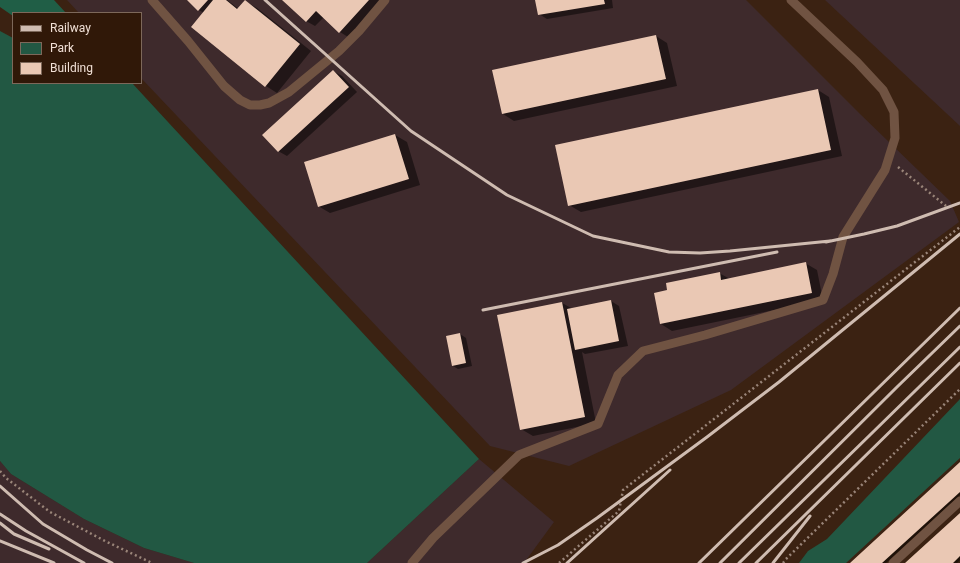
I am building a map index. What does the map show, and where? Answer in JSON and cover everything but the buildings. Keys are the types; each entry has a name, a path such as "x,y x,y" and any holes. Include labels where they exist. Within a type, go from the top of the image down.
{"lane":[{"path":"152,0 188,41 224,86 240,100 250,105 270,103 289,92 339,51 359,31 385,0"},
{"path":"412,563 433,538 519,455 598,424 618,375 643,351 705,335 823,300 833,274 843,237 885,170 895,138 894,112 883,90 857,62 791,0"},
{"path":"893,563 960,501"}],"path":[{"path":"888,159 946,206"},
{"path":"559,563 619,511 623,490 960,227"},
{"path":"783,563 960,389"},
{"path":"0,471 6,478 50,512 105,541 152,563"}],"shaded area":[{"path":"67,0 746,0 950,201 959,222 731,390 569,466 490,446 142,79 142,12 78,12"},
{"path":"825,0 960,0 960,126"},
{"path":"479,459 554,522 524,563 367,563"},
{"path":"0,461 11,474 84,519 144,548 194,563 0,563"}],"green space":[{"path":"0,0 54,0 65,12 12,12 12,15 0,7"},
{"path":"0,31 12,37 12,84 133,84 479,459 367,563 194,563 144,548 84,519 11,474 0,461"},
{"path":"960,399 960,458 846,563 799,563 808,551 827,539"}],"railway":[{"path":"265,0 411,131 507,195 593,236 669,252 700,253 830,241"},
{"path":"826,242 897,226 960,203"},
{"path":"523,563 558,545 707,437 779,382 960,234"},
{"path":"483,310 777,252"},
{"path":"699,563 960,308"},
{"path":"720,563 960,326"},
{"path":"739,563 960,347"},
{"path":"756,563 960,363"},
{"path":"567,563 670,470"},
{"path":"0,486 43,524 112,563"},
{"path":"0,514 26,531 84,563"},
{"path":"773,563 810,516"},
{"path":"0,523 14,534 49,549"},
{"path":"0,541 54,563"}]}
